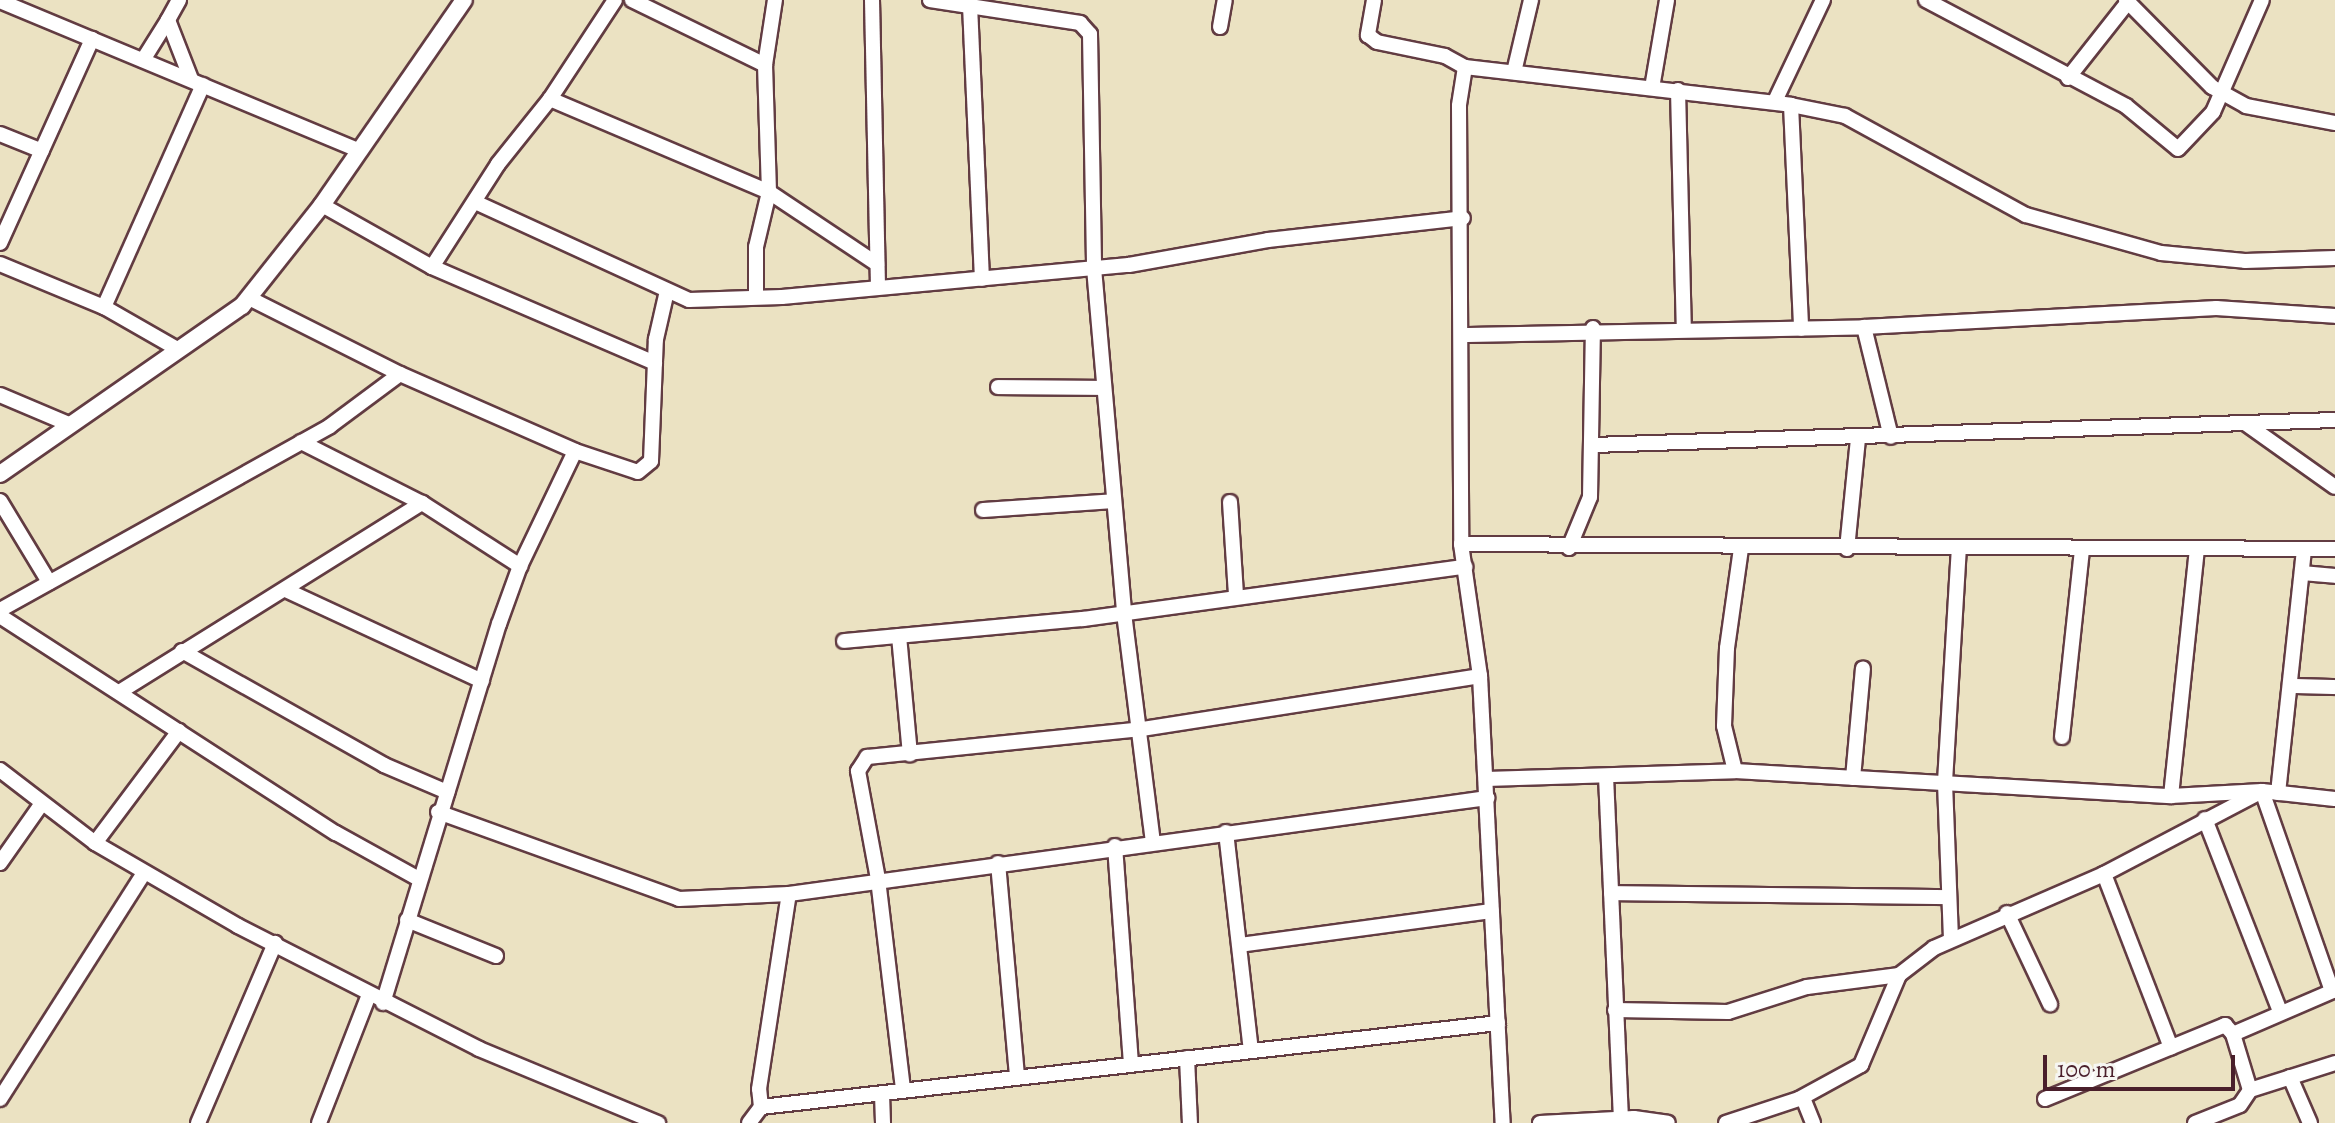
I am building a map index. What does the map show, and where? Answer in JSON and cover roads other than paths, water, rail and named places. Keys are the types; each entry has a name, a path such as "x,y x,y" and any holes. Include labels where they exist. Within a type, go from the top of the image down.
{"street":[{"path":"143,60 179,0"},
{"path":"0,474 249,298 322,205 464,0"},
{"path":"432,267 615,0"},
{"path":"632,0 765,65"},
{"path":"756,296 756,247 769,192 765,65 775,0"},
{"path":"872,0 878,287"},
{"path":"930,0 1087,26 1094,268 1124,613 1142,729 1153,841"},
{"path":"1220,27 1225,0"},
{"path":"1374,0 1368,35 1377,42 1445,56 1465,67 1514,72 1557,81 1775,101 1845,116 2026,215 2131,245 2245,261 2335,258"},
{"path":"1514,72 1531,0"},
{"path":"1652,88 1667,0"},
{"path":"1775,101 1823,0"},
{"path":"1926,0 2068,78 2126,106 2178,149 2223,93 2262,0"},
{"path":"0,1 360,151"},
{"path":"2068,78 2127,1 2223,93 2286,117 2335,123"},
{"path":"970,5 982,279"},
{"path":"104,307 197,82 168,20"},
{"path":"0,243 92,39"},
{"path":"1465,67 1459,106 1463,218 1461,544 1480,676 1503,1123"},
{"path":"1678,90 1684,329"},
{"path":"550,99 769,192 877,264"},
{"path":"1791,105 1801,329"},
{"path":"0,134 42,151"},
{"path":"475,202 689,300 982,279 1162,261 1268,240 1463,218"},
{"path":"322,205 432,267 655,363"},
{"path":"0,264 104,307 179,350"},
{"path":"249,298 400,374 575,451 638,472 651,461 655,363 667,291"},
{"path":"1462,335 1593,328 1864,327 2232,307 2335,316"},
{"path":"1864,327 1891,437"},
{"path":"1569,548 1590,497 1593,328"},
{"path":"0,610 301,442 360,407 400,374"},
{"path":"998,387 1104,388"},
{"path":"0,395 71,425"},
{"path":"1593,445 2335,420"},
{"path":"2245,423 2335,487"},
{"path":"1847,549 1858,438"},
{"path":"301,442 422,503 520,566"},
{"path":"319,1123 376,999 407,920 438,812 520,566 575,451"},
{"path":"0,501 49,582"},
{"path":"983,510 1114,501"},
{"path":"1230,502 1236,595"},
{"path":"121,691 422,503"},
{"path":"1461,544 1741,549 2335,549"},
{"path":"1735,771 1724,726 1727,648 1741,549"},
{"path":"1951,939 1945,782 1959,549"},
{"path":"2062,737 2082,550"},
{"path":"2171,796 2197,550"},
{"path":"2278,793 2293,686 2292,648 2304,550"},
{"path":"844,641 1124,613 1236,595 1465,567"},
{"path":"2302,573 2335,576"},
{"path":"286,590 482,681"},
{"path":"0,616 121,691 336,833 419,879"},
{"path":"899,636 910,754"},
{"path":"182,651 384,765 447,792"},
{"path":"1853,778 1863,668"},
{"path":"903,1089 878,879 859,765 867,757 1142,729 1480,676"},
{"path":"2293,686 2335,687"},
{"path":"95,843 179,731"},
{"path":"0,770 40,806 144,873 376,999 658,1123"},
{"path":"1486,779 1735,771 2171,796 2262,791 2335,799"},
{"path":"1606,776 1621,1118"},
{"path":"1615,1010 1728,1012 1807,987 1899,975 1951,939 2104,874 2262,791"},
{"path":"2233,1034 2280,1011 2334,991 2262,791"},
{"path":"438,812 679,899 789,894 1115,846 1487,798"},
{"path":"0,863 40,806"},
{"path":"2205,819 2280,1011"},
{"path":"1226,832 1251,1051"},
{"path":"1115,846 1131,1064"},
{"path":"998,863 1017,1077"},
{"path":"0,1099 144,873"},
{"path":"2104,874 2171,1048"},
{"path":"1611,893 1949,897"},
{"path":"749,1123 761,1107 759,1089 789,894"},
{"path":"1240,945 1492,911"},
{"path":"2007,913 2050,1004"},
{"path":"407,920 496,956"},
{"path":"198,1123 275,943"},
{"path":"1726,1123 1803,1098 1861,1065 1899,975"},
{"path":"761,1107 1498,1023"},
{"path":"2045,1099 2225,1025 2233,1034 2250,1090"},
{"path":"1187,1058 1190,1123"},
{"path":"2195,1123 2240,1105 2250,1090 2335,1063"},
{"path":"2290,1077 2310,1123"},
{"path":"882,1094 883,1123"},
{"path":"1803,1098 1813,1123"},
{"path":"2240,1105 2243,1123"},
{"path":"1540,1123 1621,1118 1668,1123"}]}
